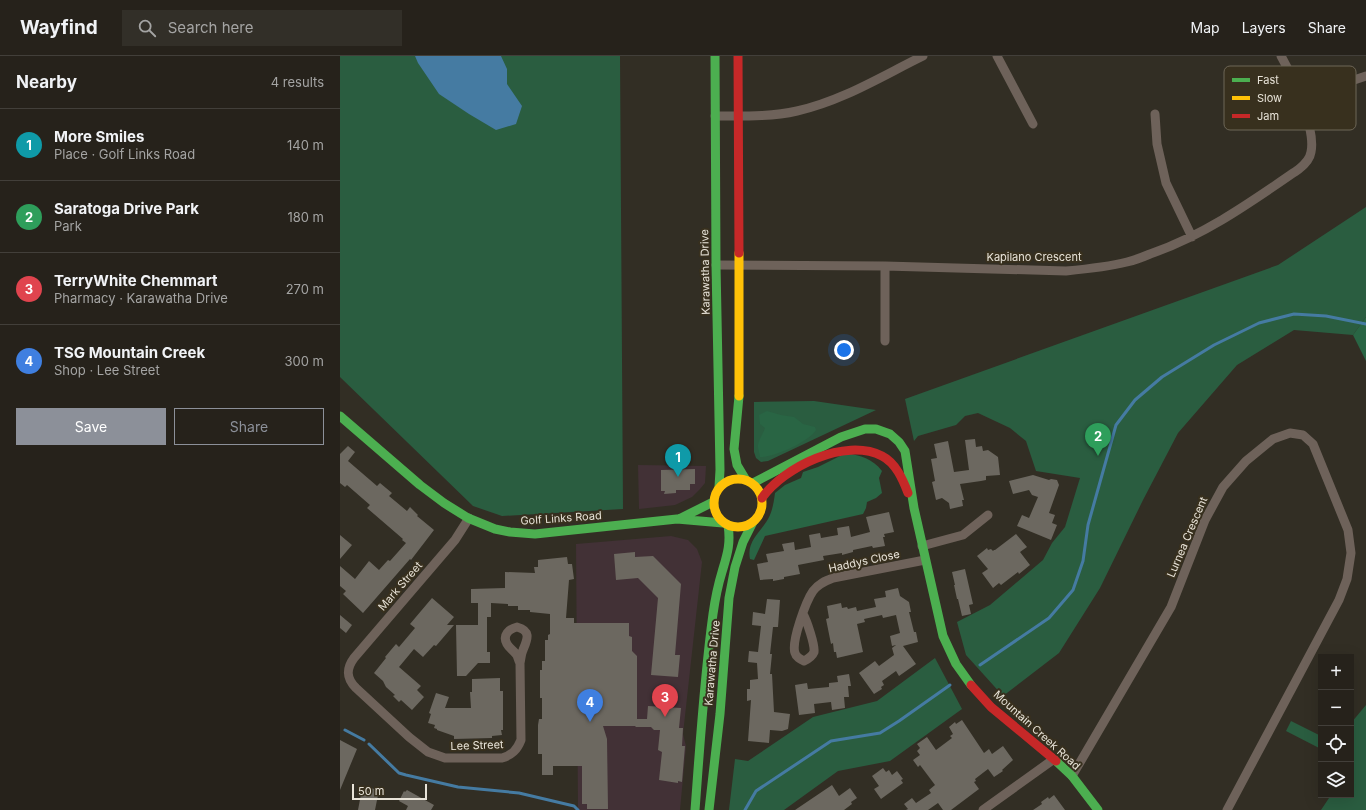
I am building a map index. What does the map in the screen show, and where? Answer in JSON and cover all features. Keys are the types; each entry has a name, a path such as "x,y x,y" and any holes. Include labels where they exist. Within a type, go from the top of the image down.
{"main road":[{"name":"Karawatha Drive","path":"715,56 719,487"},
{"path":"738,56 740,386 734,450 737,465 750,482"},
{"name":"Golf Links Road","path":"340,416 447,507 496,530 535,534 677,520 726,524"},
{"name":"Mountain Creek Road","path":"750,482 841,437 865,429 876,428 890,434 899,442 905,451 914,508 943,636 956,664 971,685 991,707 1054,759 1072,776 1098,810"},
{"name":"Mountain Creek Road","path":"762,498 773,485 800,466 839,451 857,449 870,451 883,456 893,465 902,479 914,508"},
{"path":"739,478 750,482 757,487 762,498 761,511 753,522 741,527 726,524 718,517 714,510 713,502 719,487 725,482 739,478"},
{"name":"Golf Links Road","path":"677,520 713,502"},
{"name":"Karawatha Drive","path":"709,810 720,714 729,598 734,567 743,542 753,522"},
{"name":"Karawatha Drive","path":"695,810 712,620 729,548 730,536 726,524"}],"street":[{"path":"715,116 739,116 796,111 821,104 839,98 904,60 923,56"},
{"path":"997,56 1033,124"},
{"name":"Kapilano Crescent","path":"1282,56 1287,66"},
{"path":"1356,79 1366,76"},
{"path":"1155,114 1157,144 1166,184 1192,237"},
{"name":"Kapilano Crescent","path":"716,265 885,266 1066,271 1090,269 1128,262 1163,250 1192,237 1228,217 1299,169 1307,162 1311,153 1312,142 1310,130"},
{"path":"885,266 885,341"},
{"name":"Lurnea Crescent","path":"1072,776 1171,607 1205,520 1223,487 1246,461 1273,439 1290,433 1303,435 1313,444 1348,530 1351,553 1348,579 1339,600 1227,810"},
{"path":"922,546 963,535 988,515"},
{"name":"Mark Street","path":"344,668 455,540 469,518"},
{"name":"Haddys Close","path":"803,614 809,598 821,583 833,578 925,560"},
{"name":"Lee Street","path":"344,668 349,680 356,688 409,737 428,752 445,758 502,758 510,756 518,748 521,740 520,663"},
{"path":"982,810 1054,759"}],"shaded area":[{"path":"638,465 706,466 705,483 692,497 675,505 639,509"},
{"path":"671,536 688,540 697,549 702,562 683,734 686,746 680,810 578,810 576,544"}],"green space":[{"path":"340,56 620,56 623,509 502,516 473,506 340,377"},
{"path":"1366,207 1366,317 1353,335 1294,330 1237,365 1178,433 1100,588 1059,653 1003,696 966,655 957,622 990,605 1043,560 1052,543 1065,527 1080,478 1036,471 1026,441 1010,428 978,413 965,416 956,425 918,436 914,441 905,399 1278,265"},
{"path":"1366,317 1366,361 1353,335"},
{"path":"814,401 876,410 768,461 761,462 756,458 754,452 754,402"},
{"path":"767,411 794,417 803,424 815,427 816,430 807,439 791,448 773,455 760,457 758,445 765,428 760,424 759,415"},
{"path":"846,453 870,460 882,471 879,478 882,493 876,498 867,502 863,514 765,536 754,560 750,559 750,546 770,515 775,493 785,485 801,478 803,472 818,467"},
{"path":"935,658 962,709 890,761 838,771 784,810 729,810 735,759 748,761 813,717 877,701"},
{"path":"1366,705 1366,810 1321,810 1329,798 1354,798 1354,719"},
{"path":"1291,721 1318,734 1318,747 1286,731"}],"water":[{"path":"415,56 501,56 507,69 507,84 522,106 516,124 496,130 439,94 418,63"}],"building":[{"path":"975,439 976,447 982,446 983,451 988,450 998,457 1000,475 986,476 986,480 960,484 964,500 962,500 963,506 950,509 949,503 942,498 936,500 932,482 935,481 931,459 937,458 934,444 948,441 954,472 969,470 965,440"},
{"path":"348,446 355,452 348,461 377,486 380,483 392,493 389,496 407,511 410,507 418,515 417,516 434,530 411,560 410,559 363,613 343,594 346,591 340,586 340,566 355,579 369,561 379,570 388,560 390,561 406,543 367,508 370,505 347,485 345,487 340,483 340,454"},
{"path":"695,469 695,484 690,484 690,490 676,490 676,493 664,494 665,491 661,491 661,470"},
{"path":"1033,475 1049,480 1057,480 1059,485 1049,513 1055,515 1052,523 1057,525 1051,540 1017,526 1022,515 1029,518 1038,497 1032,495 1029,490 1013,494 1009,481"},
{"path":"889,512 894,532 884,534 885,537 883,537 885,546 873,548 872,546 853,550 853,552 842,555 842,553 823,556 824,560 798,565 800,574 773,581 773,579 760,580 757,564 768,562 766,554 784,551 782,544 794,542 795,550 811,547 809,535 820,533 821,538 838,535 837,528 849,526 851,537 870,532 866,517"},
{"path":"1016,534 1027,547 1020,552 1030,565 1019,574 1018,572 1001,585 999,583 993,588 982,573 988,569 977,556 987,548 988,550 995,550"},
{"path":"340,535 352,545 340,559"},
{"path":"635,552 635,557 653,556 681,584 675,655 680,655 678,677 651,675 658,598 638,578 616,580 614,554"},
{"path":"567,557 568,564 572,564 574,579 569,580 566,618 574,618 574,623 629,623 629,636 632,637 632,651 637,656 637,719 647,719 648,706 681,708 679,728 683,728 682,746 685,746 682,782 678,781 678,783 659,780 662,752 658,750 660,730 654,730 651,727 603,726 607,739 608,809 587,809 587,804 582,804 582,766 553,766 553,775 542,775 542,754 538,754 538,725 539,719 542,719 540,670 542,670 542,661 545,661 545,640 548,640 548,635 550,634 550,614 530,612 530,610 518,610 518,606 508,606 508,604 491,603 491,617 487,617 487,652 490,652 490,663 478,663 466,676 457,676 456,625 478,625 478,603 471,603 471,589 505,588 505,572 535,573 534,567 538,567 538,560"},
{"path":"965,569 973,604 969,605 971,614 962,616 952,572"},
{"path":"898,588 900,596 909,602 911,612 909,612 918,642 903,646 916,664 899,676 896,671 882,681 884,685 881,687 882,689 874,694 859,673 875,661 879,666 894,655 892,648 896,645 892,646 890,636 900,633 896,615 883,618 882,615 864,619 865,622 857,624 863,652 837,658 836,652 834,652 833,643 831,644 826,619 829,618 827,606 841,603 842,608 847,607 848,609 856,607 857,611 876,607 874,599 886,597 885,591"},
{"path":"432,598 454,617 447,625 454,625 436,646 434,645 423,657 414,649 399,667 421,686 417,690 424,697 412,710 401,700 399,702 393,696 395,695 386,687 383,681 374,673 396,644 399,647 415,628 410,624"},
{"path":"767,599 780,600 778,627 773,627 770,654 772,654 770,674 772,674 774,712 790,714 788,729 782,731 770,730 769,743 748,741 751,700 747,701 747,689 750,689 750,680 758,679 757,663 748,662 749,651 758,652 761,626 752,625 753,612 765,614"},
{"path":"340,615 352,625 346,633 340,628"},
{"path":"849,674 851,686 848,686 849,697 844,697 845,708 832,710 831,702 814,704 815,713 799,715 795,685 807,683 808,689 829,687 829,683 838,682 837,676"},
{"path":"500,678 500,691 503,691 502,735 492,736 492,738 454,739 454,736 437,730 434,728 435,725 428,723 431,714 429,713 436,693 449,697 445,708 471,708 470,692 472,692 472,679"},
{"path":"962,720 984,753 989,749 992,754 1003,746 1013,760 1002,770 1003,771 994,777 988,769 975,779 976,781 974,782 979,789 951,810 943,810 938,803 928,810 906,810 908,809 904,804 912,798 916,803 931,793 929,790 935,785 920,765 918,767 913,760 920,755 917,751 920,748 917,744 927,737 936,750 952,738 950,736 953,734 949,727 955,722 956,724"},
{"path":"340,740 357,749 340,790"},
{"path":"883,768 886,772 889,770 892,775 897,771 903,779 901,780 903,783 881,799 874,789 879,786 872,776"},
{"path":"832,785 839,796 850,788 857,798 844,810 795,810"},
{"path":"370,788 379,790 375,810 358,810 362,789 369,791"},
{"path":"407,790 434,805 431,810 406,810 408,806 399,801 404,791 405,792"},
{"path":"1054,795 1065,810 1033,810 1042,804 1041,802 1048,797 1049,799"}],"waterway":[{"path":"980,665 1049,618 1073,590 1083,561 1088,525 1116,425 1135,400 1162,377 1214,345 1259,323 1294,314 1326,316 1366,324"},
{"path":"745,810 756,791 831,741 880,733 950,685"},
{"path":"345,730 364,740"},
{"path":"369,744 399,773 458,787 519,793 574,806 578,810"}],"traffic: fast":[{"path":"715,56 719,487"},
{"path":"739,396 734,449 737,465 746,480"},
{"path":"340,416 420,485 444,503 468,518 495,529 535,534 677,519 723,523"},
{"path":"753,483 841,437 865,429 876,429 890,434 899,442 905,451 914,508 943,636 956,664 971,685"},
{"path":"679,519 713,502"},
{"path":"709,810 720,714 729,598 735,567 743,542 753,522"},
{"path":"695,810 707,663 714,609 728,549 728,525"},
{"path":"1056,761 1072,776 1098,810"}],"traffic: slow":[{"path":"739,253 739,396"},
{"path":"733,479 743,479 752,483 758,489 761,494 762,503 761,512 752,523 743,527 733,527 724,523 718,517 714,508 714,498 718,489 724,483 733,479"}],"traffic: jam":[{"path":"738,56 739,253"},
{"path":"762,498 785,476 800,466 816,458 851,450 867,451 887,459 895,467 908,493"},
{"path":"971,685 991,707 1056,761"}],"place":[{"name":"Saratoga Drive Park","path":"1098,456"},
{"name":"More Smiles","path":"678,477"},
{"name":"TerryWhite Chemmart","path":"665,717"},
{"name":"TSG Mountain Creek","path":"590,722"}]}
